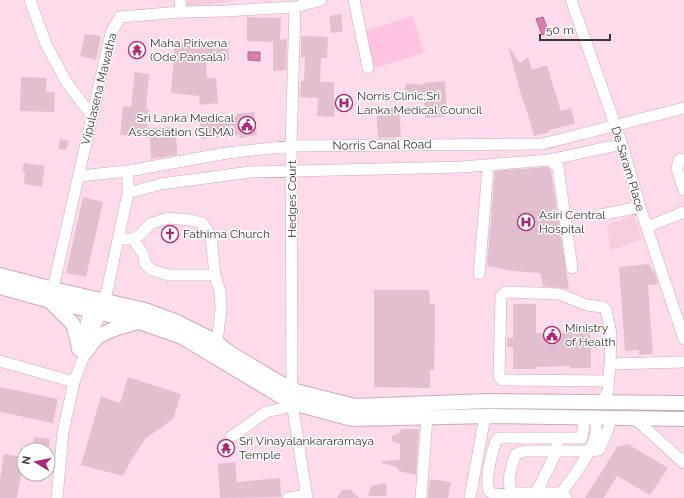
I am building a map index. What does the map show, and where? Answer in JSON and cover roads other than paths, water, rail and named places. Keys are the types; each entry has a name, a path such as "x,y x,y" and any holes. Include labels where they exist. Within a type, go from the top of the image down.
{"main road":[{"path":"0,275 52,295 73,324 82,351 97,337 139,322"},
{"path":"0,287 52,295 97,305 145,310 175,320 215,341 292,400 355,406 488,401 684,403"},
{"path":"97,305 182,337 292,400 352,419 485,416 684,418"}],"street":[{"path":"30,0 46,44 66,83 92,116"},
{"path":"180,0 181,12"},
{"name":"Vipulasena Mawatha","path":"52,295 111,33 120,17 181,12 296,7 321,0"},
{"path":"354,0 368,68"},
{"name":"De Saram Place","path":"571,0 622,144 640,207 684,339"},
{"name":"Hedges Court","path":"296,7 291,146 292,400 307,497"},
{"name":"Norris Canal Road","path":"79,176 128,171 227,153 291,146 542,144 684,108"},
{"name":"Norris Canal Road","path":"128,193 161,184 250,172 462,167 549,160 622,144"},
{"path":"462,167 488,169 554,164 581,154"},
{"path":"684,159 679,160 677,169 684,190"},
{"path":"554,164 558,167 572,268"},
{"path":"479,274 488,169"},
{"path":"57,498 64,432 75,380 82,351 118,239 128,193 128,171"},
{"path":"600,214 640,207"},
{"path":"648,230 684,212"},
{"path":"118,239 133,239 141,234 150,224 168,218 190,220 202,223 210,236 215,275 220,292 221,310 218,334 215,341"},
{"path":"648,230 684,220"},
{"path":"133,239 143,254 146,265 152,270 169,275 215,275"},
{"path":"602,402 608,391 610,364 611,334 606,310 603,307 587,305 559,294 509,292 504,293 501,296 499,376 502,380 608,381"},
{"path":"0,361 75,380"},
{"path":"610,364 684,362"},
{"path":"231,437 266,412 292,400"},
{"path":"470,498 485,416"},
{"path":"420,498 427,417"},
{"path":"590,417 596,431 594,441 589,452 562,496 513,493 495,495 489,491 488,477 496,442 499,438 582,438 590,417"},
{"path":"513,493 510,490 509,485 516,454 525,451 589,452 599,450 612,417"},
{"path":"633,417 684,463"},
{"path":"536,494 557,451 557,438"},
{"path":"288,498 307,497"}],"place":[{"name":"Maha Pirivena (Ode Pansala)","path":"137,50"},
{"name":"Norris Clinic;Sri Lanka Medical Council","path":"344,103"},
{"name":"Sri Lanka Medical Association (SLMA)","path":"247,125"},
{"name":"Asiri Central Hospital","path":"526,222"},
{"name":"Fathima Church","path":"170,234"},
{"name":"Ministry of Health","path":"552,335"},
{"name":"Sri Vinayalankararamaya Temple","path":"226,448"}]}
